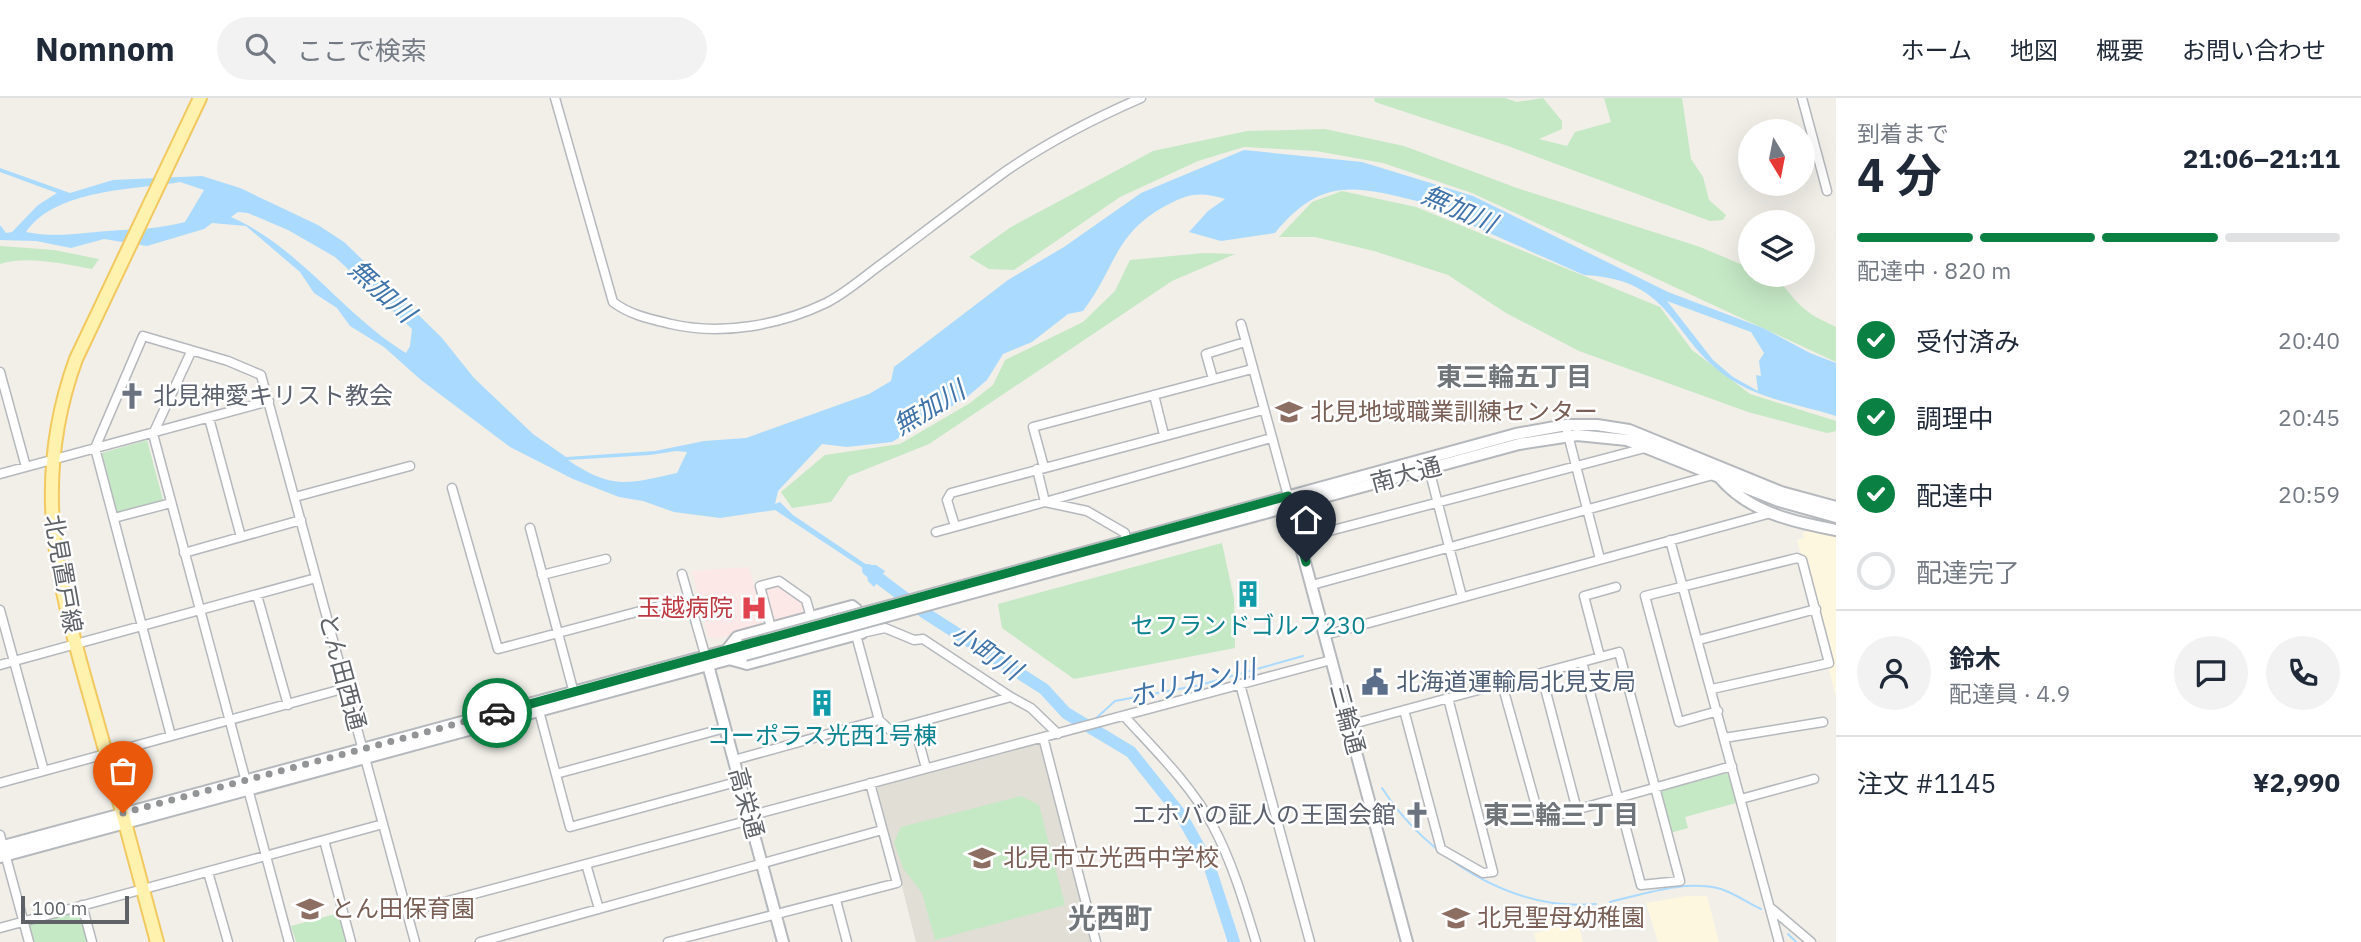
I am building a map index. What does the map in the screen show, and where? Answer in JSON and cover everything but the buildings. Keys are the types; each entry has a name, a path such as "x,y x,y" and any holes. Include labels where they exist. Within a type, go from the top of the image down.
{"main road":[{"name":"北見置戸線","path":"157,942 128,817 52,540 56,459 65,389 199,99"},
{"name":"北見置戸線","path":"146,887 166,942"}],"street":[{"path":"555,98 613,302 624,311 649,318 690,328 717,329 769,322 828,302 1009,169 1067,134 1141,98"},
{"path":"1802,98 1827,191"},
{"path":"1241,324 1289,501"},
{"path":"171,736 95,448 143,335 191,352 153,434 289,942"},
{"path":"1213,379 1206,354 1245,342"},
{"name":"とん田西通","path":"191,352 228,361 261,375 415,942"},
{"path":"1045,502 1033,427 1252,369"},
{"path":"0,372 26,467"},
{"path":"1154,395 1164,435"},
{"path":"0,474 269,401"},
{"path":"955,526 947,500 951,493 1263,410"},
{"path":"209,418 241,537"},
{"name":"南大通","path":"2,848 128,817 1427,464 1567,430 1597,425 1629,430 1721,471 1779,501 1836,517"},
{"path":"1567,430 1600,559"},
{"name":"南大通","path":"1567,430 1614,437 1649,447 1781,492 1836,507"},
{"path":"936,532 1271,438"},
{"path":"1299,539 1575,464 1649,447"},
{"path":"1427,464 1462,597"},
{"path":"295,497 410,466"},
{"path":"1312,585 1721,471 1737,497 1771,513 1836,530"},
{"path":"452,488 498,649 689,598"},
{"name":"三輪通","path":"1289,501 1407,942"},
{"path":"1045,502 1087,511 1107,520 1125,533 1125,547"},
{"path":"114,518 171,503"},
{"path":"1325,635 1771,513"},
{"path":"184,553 301,520"},
{"path":"530,528 574,696"},
{"path":"1670,540 1779,942"},
{"path":"1712,689 1829,663 1802,560 1797,558 1644,596 1679,722 1718,711"},
{"path":"542,575 606,559"},
{"path":"682,574 706,661"},
{"path":"0,665 316,578"},
{"path":"771,628 760,586 779,580 806,600 811,617"},
{"path":"1600,657 1584,596 1616,587"},
{"path":"257,595 288,705"},
{"path":"1011,697 890,730 879,720 859,634 856,609 852,606 737,638 727,655 747,664 859,634 885,628 914,640 923,639 1031,708 1061,733"},
{"path":"1699,640 1816,609"},
{"path":"0,610 44,771"},
{"path":"1349,725 1502,684 1541,673 1619,652 1680,881 1641,886 1582,662"},
{"path":"407,912 870,783 1331,660"},
{"name":"高栄通","path":"706,661 783,942"},
{"path":"1541,673 1577,810"},
{"path":"1240,684 1310,942"},
{"path":"1502,684 1540,820 1732,766"},
{"path":"0,783 345,688"},
{"name":"南大通","path":"364,753 539,711 574,696"},
{"path":"1404,710 1441,849 1483,873 1493,872 1448,698"},
{"path":"539,711 570,827 740,781"},
{"path":"1121,718 1181,779 1212,825 1238,883 1256,942"},
{"path":"734,760 879,720"},
{"path":"1724,737 1823,722"},
{"path":"914,724 926,768"},
{"path":"556,774 725,728"},
{"path":"1043,737 1096,942"},
{"path":"1741,799 1814,779"},
{"path":"668,942 897,883 870,783"},
{"path":"0,928 383,824"},
{"path":"480,942 882,830"},
{"path":"324,841 351,942"},
{"path":"2,848 29,942"},
{"path":"586,864 599,909"},
{"path":"208,872 228,942"},
{"path":"836,900 848,942"},
{"path":"82,905 92,942"},
{"path":"1772,909 1811,942"}],"shaded area":[{"path":"1814,529 1836,535 1836,697 1828,666 1832,665 1797,540 1804,538 1802,533"},
{"name":"玉越病院","path":"749,567 755,589 780,583 804,601 808,615 716,639 708,637 692,571"},
{"name":"北見市立光西中学校","path":"1039,744 1092,942 916,942 877,787"},
{"path":"1686,896 1707,896 1719,942 1658,942 1646,903"},
{"path":"1539,912 1576,915 1583,942 1536,942 1534,933 1545,931"}],"green space":[{"path":"1374,98 1505,98 1517,102 1543,98 1562,121 1562,129 1539,139 1567,146 1575,132 1611,122 1604,98 1682,98 1691,159 1703,177 1709,200 1726,215 1723,220 1710,221 1505,145 1375,102"},
{"path":"1325,129 1404,146 1517,188 1700,247 1738,263 1738,287 1784,287 1807,311 1836,327 1836,362 1472,193 1383,163 1316,151 1244,147 1198,161 1120,197 1014,270 989,269 969,257 1011,227 1153,151 1247,131"},
{"path":"1342,191 1416,207 1660,307 1692,350 1750,394 1836,421 1836,431 1827,433 1748,412 1579,351 1506,313 1448,275 1374,251 1315,237 1279,237 1312,202"},
{"path":"0,246 54,250 99,259 92,269 33,260 0,264"},
{"path":"1204,253 1235,254 1172,281 929,444 849,476 831,502 792,508 781,492 825,455 900,444 970,403 993,385 1005,360 1083,322 1115,291 1130,260"},
{"path":"147,440 163,500 117,512 102,453"},
{"path":"1222,543 1234,599 1235,648 1074,679 1002,628 998,604"},
{"path":"1728,773 1736,803 1685,817 1688,828 1670,833 1658,791"},
{"path":"1021,796 1039,805 1065,905 935,940 922,893 903,868 894,842 901,827"},
{"path":"78,909 87,942 33,942 27,923"},
{"path":"339,913 347,942 296,942 291,926"}],"water":[{"name":"無加川","path":"1244,150 1362,162 1473,196 1668,292 1763,328 1810,353 1836,363 1836,416 1771,398 1735,382 1697,349 1656,300 1638,288 1615,279 1584,275 1417,201 1374,192 1339,190 1323,194 1307,203 1291,215 1275,233 1221,241 1189,232 1208,211 1225,199 1210,195 1190,196 1169,204 1137,226 1126,239 1083,311 1068,314 1032,342 1003,354 987,380 967,397 892,442 847,447 822,444 778,491 775,504 780,502 793,515 867,565 876,565 885,571 874,587 868,581 866,570 775,510 720,518 674,512 643,501 619,497 573,479 510,447 421,380 384,347 350,326 337,308 314,293 300,272 246,226 212,223 204,229 147,246 104,239 71,248 36,241 0,240 0,225 6,233 12,232 38,205 57,193 0,172 0,168 70,193 113,180 202,176 240,188 318,225 344,242 442,338 474,378 533,434 566,457 655,451 704,441 746,438 869,394 891,381 894,367 1008,280 1064,247 1141,193","holes":["180,182 204,190 185,222 67,234 26,232 39,218 56,207 75,199","238,212 248,213 288,230 335,257 412,329 410,346 406,353 362,320 279,246 231,217","1667,301 1751,332 1764,353 1759,361 1761,376 1756,375 1758,391 1733,377 1713,360","687,452 677,473 633,482 597,476 568,460"]}],"waterway":[{"name":"ホリカン川","path":"868,570 925,613 1044,689 1066,713 1131,752 1181,815 1209,865 1234,942"},
{"name":"ホリカン川","path":"1093,721 1115,701 1200,685 1303,656"},
{"name":"ホリカン川","path":"1382,788 1400,813 1422,836 1474,875 1503,889 1534,899 1565,904 1596,904"},
{"name":"ホリカン川","path":"1610,902 1665,889 1708,886 1731,893 1761,909"},
{"name":"ホリカン川","path":"1788,934 1796,942"}],"way so far":[{"path":"123,813 497,713"}],"place":[{"name":"北見神愛キリスト教会","path":"132,396"},
{"name":"北見地域職業訓練センター","path":"1289,412"},
{"name":"セフランドゴルフ230","path":"1248,594"},
{"name":"玉越病院","path":"754,608"},
{"name":"北海道運輸局北見支局","path":"1375,682"},
{"name":"コーポラス光西1号棟","path":"822,703"},
{"name":"エホバの証人の王国会館","path":"1417,815"},
{"name":"北見市立光西中学校","path":"982,858"},
{"name":"とん田保育園","path":"310,909"},
{"name":"北見聖母幼稚園","path":"1456,918"}],"district":[{"name":"東三輪五丁目","path":"1514,377"},
{"name":"東三輪三丁目","path":"1561,815"},
{"name":"光西町","path":"1110,918"}],"route":[{"path":"497,713 1288,496 1306,562"}],"water label":[{"name":"小町川","path":"986,652"}]}
